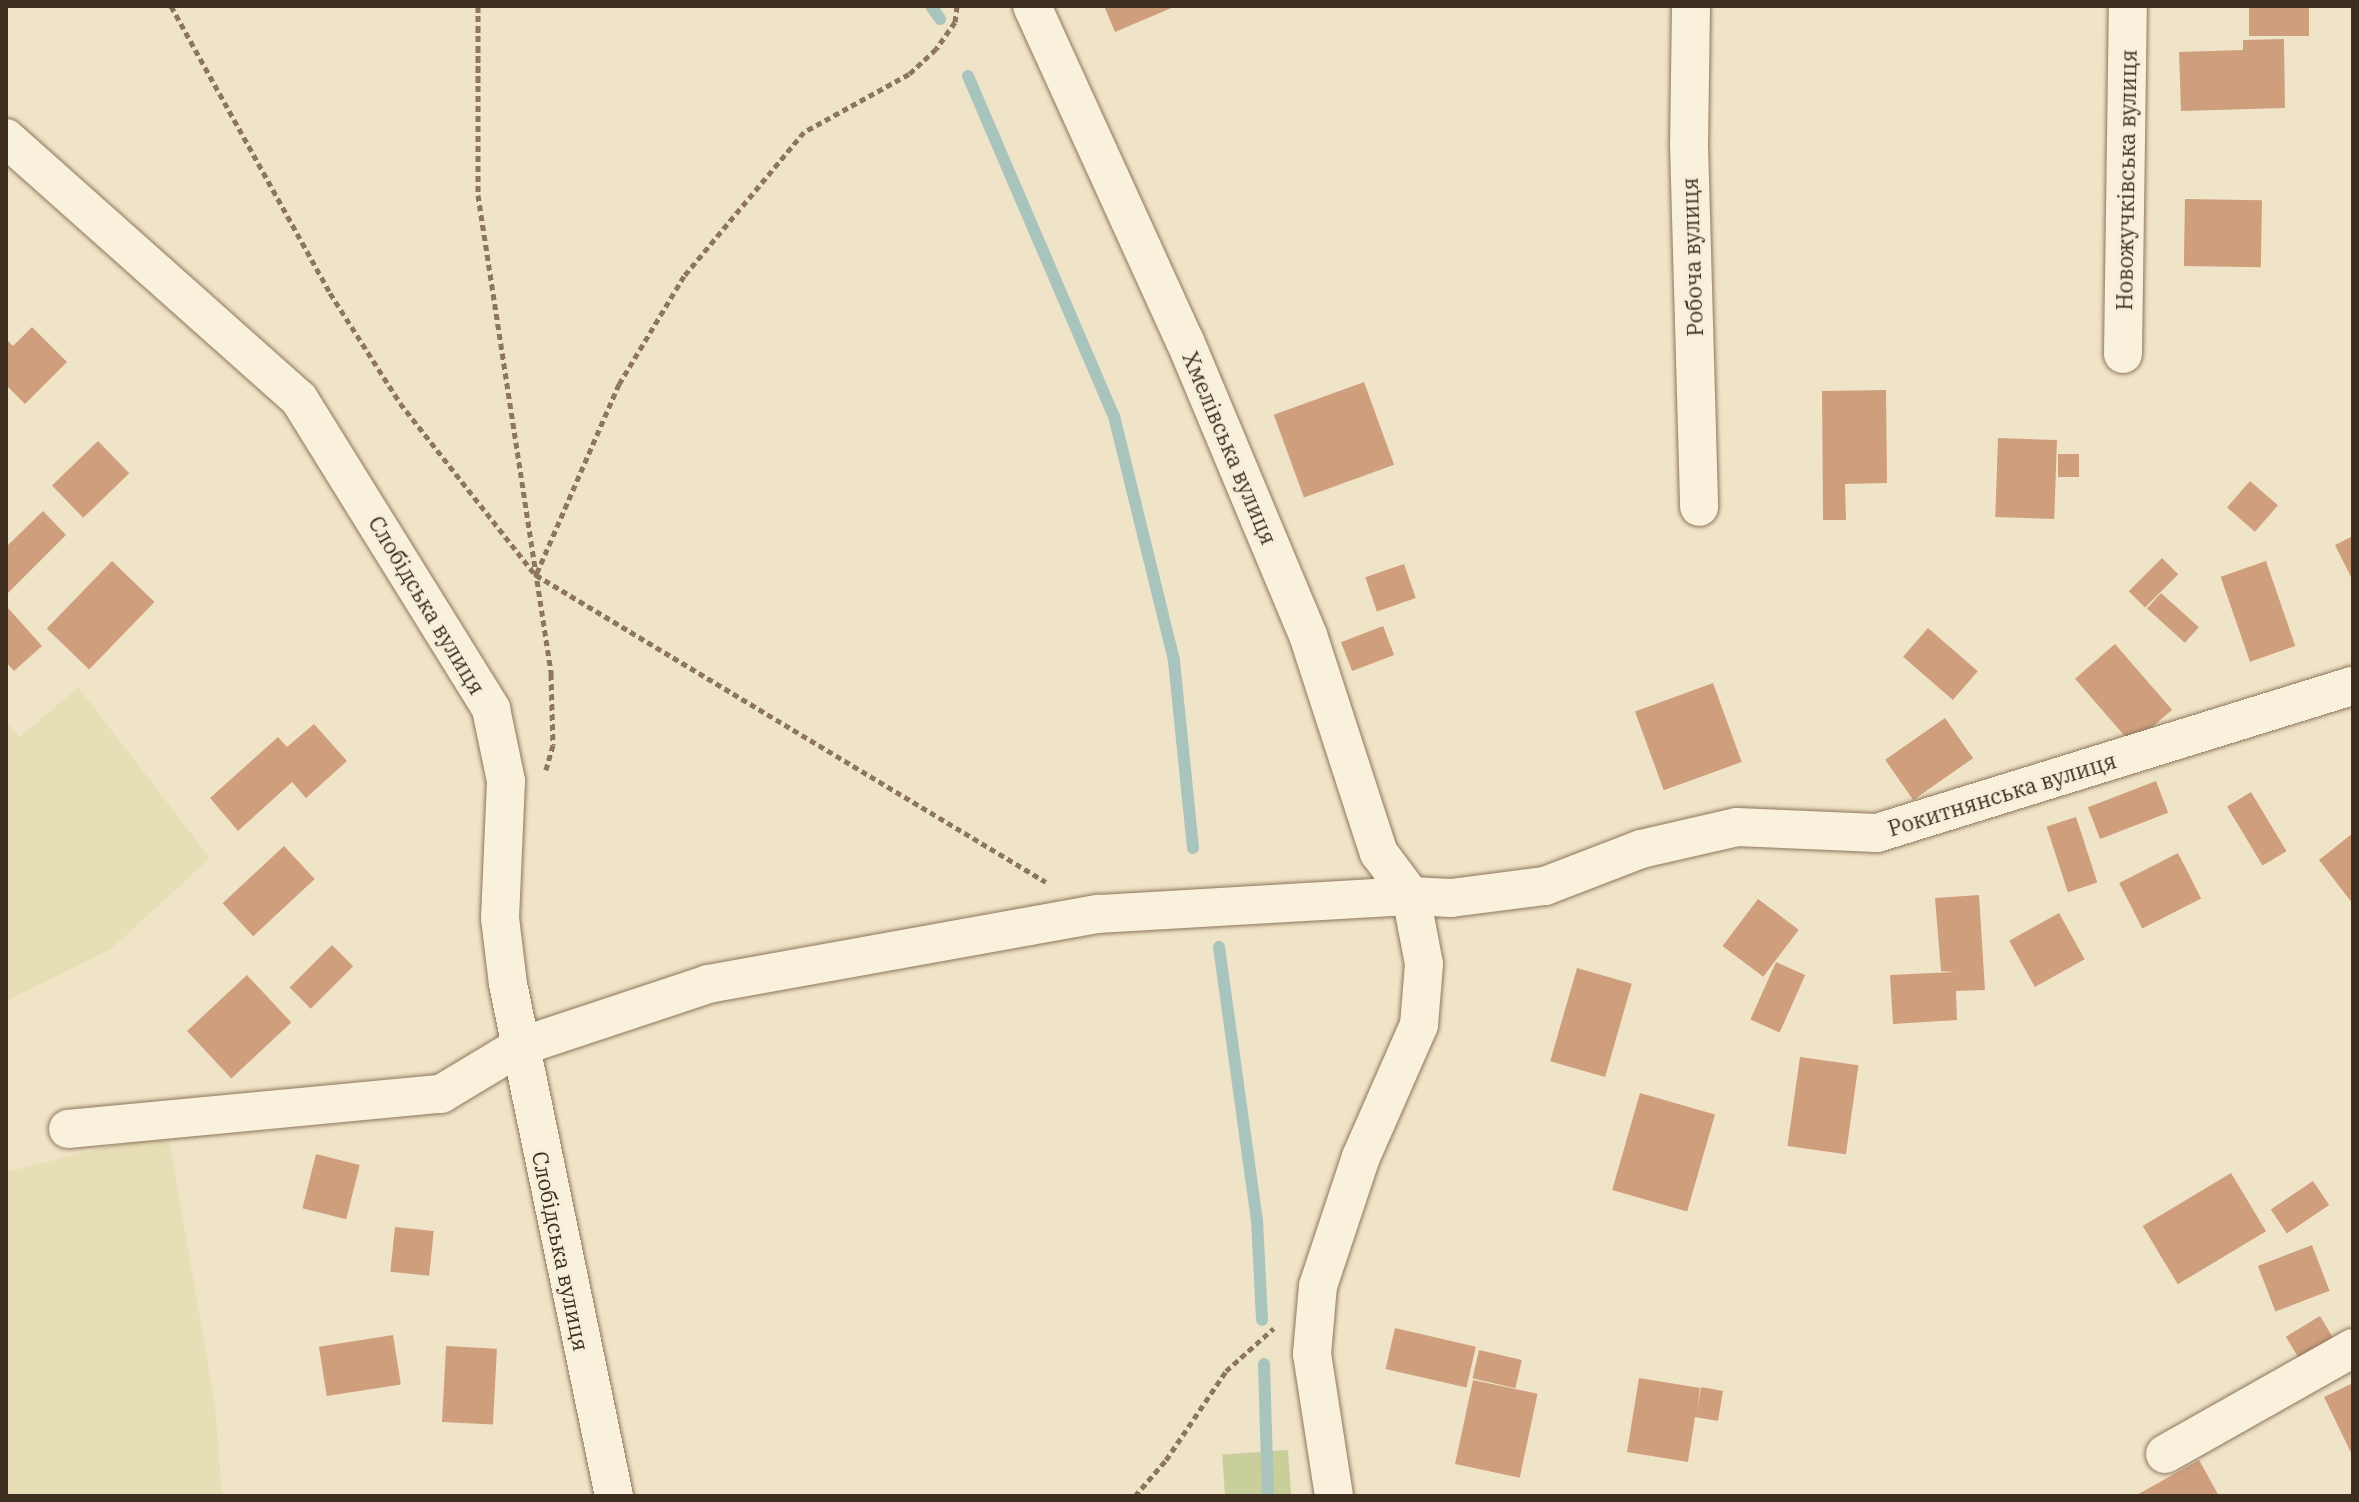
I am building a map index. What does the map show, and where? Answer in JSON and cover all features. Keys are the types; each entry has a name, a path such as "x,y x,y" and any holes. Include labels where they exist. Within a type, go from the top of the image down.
{"street":[{"name":"Хмелівська вулиця","path":"1032,6 1185,341 1308,635 1379,853 1411,896"},
{"name":"Робоча вулиця","path":"1691,6 1689,144 1699,507"},
{"name":"Новожучківська вулиця","path":"2123,354 2128,6"},
{"name":"Слобідська вулиця","path":"6,138 299,399 454,643 491,709 506,781 500,918 519,1047 614,1496"},
{"name":"Рокитнянська вулиця","path":"68,1129 441,1094 519,1047 708,984 1098,914 1411,896 1451,898 1545,886 1641,849 1737,827 1877,833 2353,686"},
{"path":"1334,1496 1312,1354 1318,1286 1361,1157 1419,1025 1424,964 1411,896"},
{"path":"2165,1454 2353,1348"}],"path":[{"path":"171,6 330,293 400,403 536,575 1098,914"},
{"path":"478,6 478,195 551,674 553,745 542,782"},
{"path":"536,575 619,384 684,276 804,132 909,74 936,49 955,22 957,6"},
{"path":"1135,1496 1226,1371 1318,1286"}],"shaded area":[{"path":"78,687 210,858 111,949 6,1001 6,722 20,737"},
{"path":"168,1132 215,1406 222,1496 6,1496 6,1172"}],"green space":[{"path":"1288,1450 1291,1496 1225,1496 1222,1455"}],"building":[{"path":"1104,6 1176,6 1115,32"},
{"path":"2249,6 2309,6 2309,36 2249,36"},
{"path":"2284,39 2285,108 2181,111 2179,52 2243,50 2243,40"},
{"path":"2185,199 2262,200 2261,267 2184,266"},
{"path":"32,327 67,362 25,404 6,385 6,339 13,346"},
{"path":"1364,382 1394,465 1304,498 1274,415"},
{"path":"1886,390 1887,483 1845,484 1846,520 1823,520 1822,391"},
{"path":"1998,438 2057,440 2054,519 1995,517"},
{"path":"98,441 129,473 83,518 52,485"},
{"path":"2058,454 2079,454 2079,477 2058,477"},
{"path":"2250,481 2278,505 2255,532 2227,507"},
{"path":"43,511 66,535 6,595 6,547"},
{"path":"2353,536 2353,581 2335,545"},
{"path":"2162,558 2178,574 2145,607 2129,591"},
{"path":"112,561 154,602 89,670 47,629"},
{"path":"2266,561 2295,646 2250,662 2221,577"},
{"path":"1404,564 1416,598 1377,611 1365,577"},
{"path":"2161,593 2199,627 2185,643 2147,609"},
{"path":"8,608 42,646 14,671 6,662"},
{"path":"1383,626 1394,655 1352,671 1341,642"},
{"path":"1928,628 1978,671 1953,700 1903,657"},
{"path":"2115,644 2172,710 2132,744 2075,679"},
{"path":"1713,683 1742,762 1664,790 1635,711"},
{"path":"1945,718 1973,758 1913,800 1885,760"},
{"path":"314,724 347,761 306,798 292,782 238,831 210,798 278,737 287,747"},
{"path":"2156,781 2168,813 2100,839 2088,807"},
{"path":"2251,792 2287,851 2263,866 2227,806"},
{"path":"2076,817 2097,883 2068,892 2047,827"},
{"path":"2353,833 2353,904 2319,860"},
{"path":"284,846 315,879 253,936 223,903"},
{"path":"2178,853 2201,898 2142,928 2119,883"},
{"path":"1979,895 1985,990 1956,991 1957,1020 1893,1024 1890,975 1955,972 1941,971 1935,898"},
{"path":"1758,899 1799,930 1763,977 1722,946"},
{"path":"2059,913 2085,959 2035,987 2009,941"},
{"path":"332,945 353,966 311,1009 290,987"},
{"path":"1776,962 1805,975 1780,1033 1750,1020"},
{"path":"1577,968 1632,984 1605,1077 1550,1061"},
{"path":"247,975 291,1023 231,1078 187,1031"},
{"path":"1800,1057 1858,1065 1846,1154 1787,1146"},
{"path":"1640,1093 1715,1114 1687,1212 1612,1190"},
{"path":"316,1154 360,1165 346,1219 302,1208"},
{"path":"2231,1173 2266,1231 2178,1284 2143,1226"},
{"path":"2313,1181 2329,1205 2287,1234 2271,1210"},
{"path":"395,1227 434,1231 429,1276 390,1272"},
{"path":"2312,1245 2330,1291 2275,1312 2258,1266"},
{"path":"2320,1316 2338,1346 2304,1367 2286,1337"},
{"path":"1395,1328 1476,1347 1466,1388 1386,1369"},
{"path":"393,1335 401,1384 327,1396 319,1347"},
{"path":"446,1346 497,1349 493,1425 442,1422"},
{"path":"1479,1350 1522,1360 1515,1388 1472,1378"},
{"path":"1639,1378 1700,1388 1697,1413 1701,1387 1723,1391 1718,1421 1695,1417 1688,1462 1627,1452"},
{"path":"1473,1380 1538,1394 1520,1478 1455,1464"},
{"path":"2353,1383 2353,1457 2324,1397"},
{"path":"2199,1460 2219,1496 2135,1496"}],"waterway":[{"path":"931,6 940,19"},
{"path":"968,76 1114,416 1174,661 1193,848"},
{"path":"1219,947 1257,1220 1262,1320"},
{"path":"1264,1364 1268,1496"}]}
